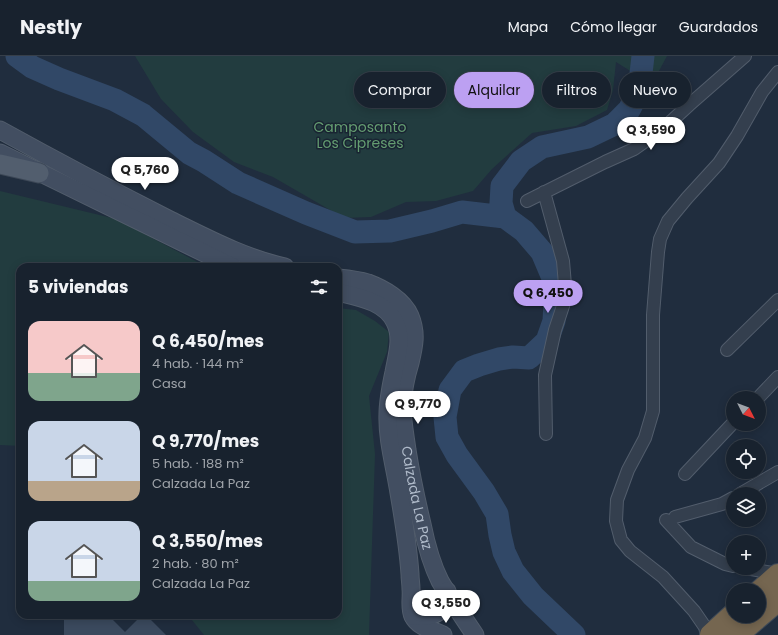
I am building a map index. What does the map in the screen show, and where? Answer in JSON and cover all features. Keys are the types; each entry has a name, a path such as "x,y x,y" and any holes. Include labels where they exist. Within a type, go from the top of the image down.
{"highway":[{"path":"766,585 778,574"},
{"path":"711,635 741,624 778,600"}],"main road":[{"path":"0,130 94,181 212,240 240,253 272,263"},
{"path":"0,153 223,263"},
{"path":"0,164 39,173"},
{"name":"Calzada La Paz","path":"342,279 367,283 380,288 401,303 410,316 415,341 403,396 402,415 410,474 429,555 440,581 475,635"},
{"name":"Calzada La Paz","path":"342,293 368,299 380,305 392,316 398,329 400,345 390,399 388,426 405,523 411,590 411,608 413,616"},
{"path":"413,616 430,616 443,608 447,591"},
{"path":"413,616 421,625 443,635"}],"street":[{"path":"527,201 604,162 634,149 665,127 745,56"},
{"path":"707,635 705,627 694,611 663,577 630,551 621,540 616,521 617,500 628,470 645,438 653,411 653,315 660,240 668,222 687,198 719,163 738,136 762,92 778,72"},
{"path":"544,192 563,261 566,297 555,330 545,375 546,434"},
{"path":"727,350 778,300"},
{"path":"765,391 778,377"},
{"path":"685,474 726,430"},
{"path":"752,487 778,472"},
{"path":"726,502 670,518 691,547 726,564"},
{"path":"766,572 778,574"}],"green space":[{"name":"Camposanto Los Cipreses","path":"135,56 667,56 658,72 632,72 616,62 611,97 611,72 542,72 542,108 608,108 607,110 576,126 532,133 492,169 473,191 436,201 406,202 371,217 344,218 273,177 234,162 193,132 161,99"},
{"path":"0,191 116,219 199,263 16,263 16,446 0,445"},
{"path":"342,308 356,310 375,321 389,332 387,352 369,396 375,454 369,635 204,635 191,619 342,619"}],"building":[{"path":"112,619 125,632 138,619 150,619 166,635 64,635 64,620"}],"waterway":[{"path":"17,56 32,67 115,100 143,115 189,153 238,183 306,213 355,232 390,231 462,212 505,217 524,231 542,252 553,278 555,301 554,321 547,341 529,358 513,357 499,359 464,371 450,390 445,417 447,437 457,455 484,492 497,514 504,552 513,571 533,596 574,635"},
{"path":"505,217 501,203 502,186 521,161 542,147 588,137 615,124 629,110 639,91 643,56"}]}
